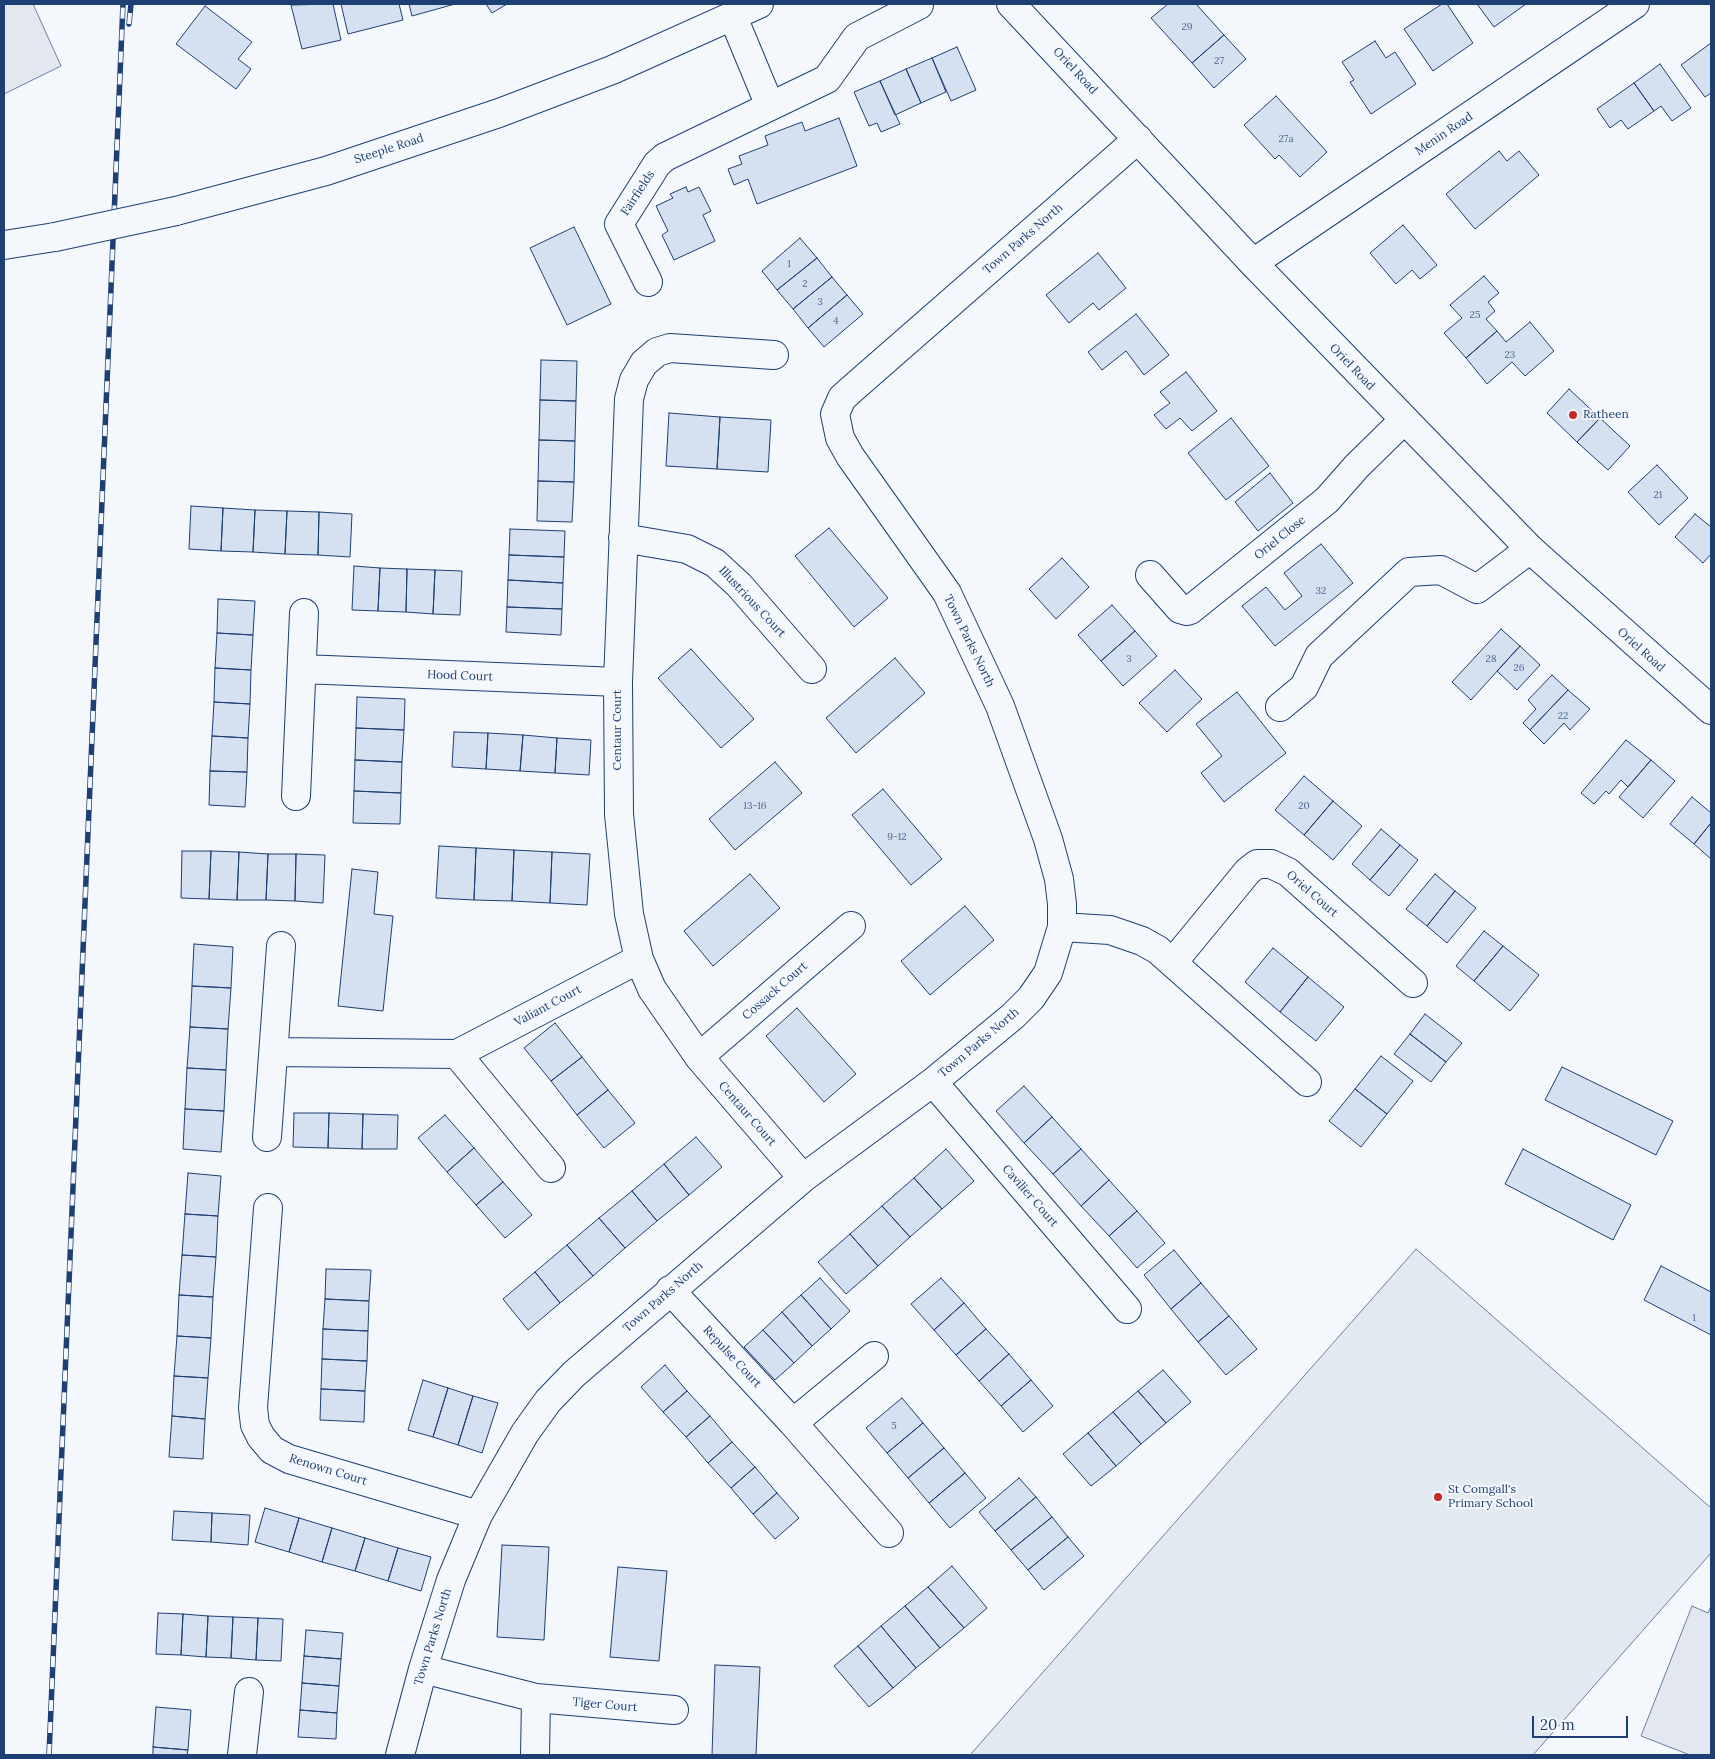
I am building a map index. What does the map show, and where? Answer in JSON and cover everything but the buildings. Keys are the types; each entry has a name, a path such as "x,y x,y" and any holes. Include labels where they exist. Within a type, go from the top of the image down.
{"street":[{"name":"Steeple Road","path":"4,245 54,237 176,211 326,170 499,113 612,70 759,4"},
{"name":"Oriel Road","path":"1011,4 1253,264 1403,421 1530,549 1711,710"},
{"name":"Menin Road","path":"1253,264 1634,4"},
{"name":"Fairfields","path":"648,282 619,224 657,164 665,157 827,79 857,37 919,5"},
{"path":"732,16 770,106"},
{"name":"Town Parks North","path":"400,1755 423,1670 451,1580 478,1515 525,1433 548,1401 574,1374 670,1290 803,1178 932,1082 1013,1016 1031,998 1048,973 1062,927 1059,879 1048,839 1000,706 947,593 850,456 840,438 835,414 842,398 1138,139"},
{"name":"Centaur Court","path":"774,355 670,348 657,352 644,363 634,380 629,399 618,682 619,814 629,914 639,959 652,989 699,1057 803,1178"},
{"name":"Oriel Close","path":"1150,576 1180,609 1190,610 1327,500 1357,466 1403,421"},
{"name":"Illustrious Court","path":"623,538 687,549 715,563 739,585 812,669"},
{"path":"1280,707 1304,687 1319,656 1409,572 1441,570 1477,589 1530,549"},
{"path":"296,796 304,613"},
{"name":"Hood Court","path":"302,669 618,682"},
{"name":"Oriel Court","path":"1174,961 1248,871 1257,864 1270,864 1288,872 1413,983"},
{"name":"Cossack Court","path":"699,1057 851,926"},
{"path":"1062,927 1110,930 1126,934 1158,950 1174,961 1307,1082"},
{"path":"268,1137 281,946"},
{"name":"Valiant Court","path":"275,1052 457,1054 639,959"},
{"path":"457,1054 551,1168"},
{"name":"Cavilier Court","path":"932,1082 1127,1309"},
{"name":"Renown Court","path":"268,1208 253,1408 255,1425 261,1437 272,1450 289,1459 478,1515"},
{"name":"Repulse Court","path":"670,1290 793,1423 889,1533"},
{"path":"793,1423 874,1356"},
{"name":"Tiger Court","path":"423,1670 536,1698 674,1710"},
{"path":"242,1755 249,1692"},
{"path":"535,1755 536,1698"}],"shaded area":[{"path":"4,4 33,4 61,66 4,94"},
{"name":"St Comgall's Primary School","path":"1416,1249 1711,1508 1711,1553 1533,1755 970,1755"},
{"path":"1692,1606 1708,1613 1711,1606 1711,1755 1690,1755 1641,1736"}],"railway":[{"path":"49,1755 123,4"},
{"path":"129,24 131,4"}],"place":[{"name":"Ratheen","path":"1573,415"},
{"name":"St Comgall's Primary School","path":"1438,1497"}]}
